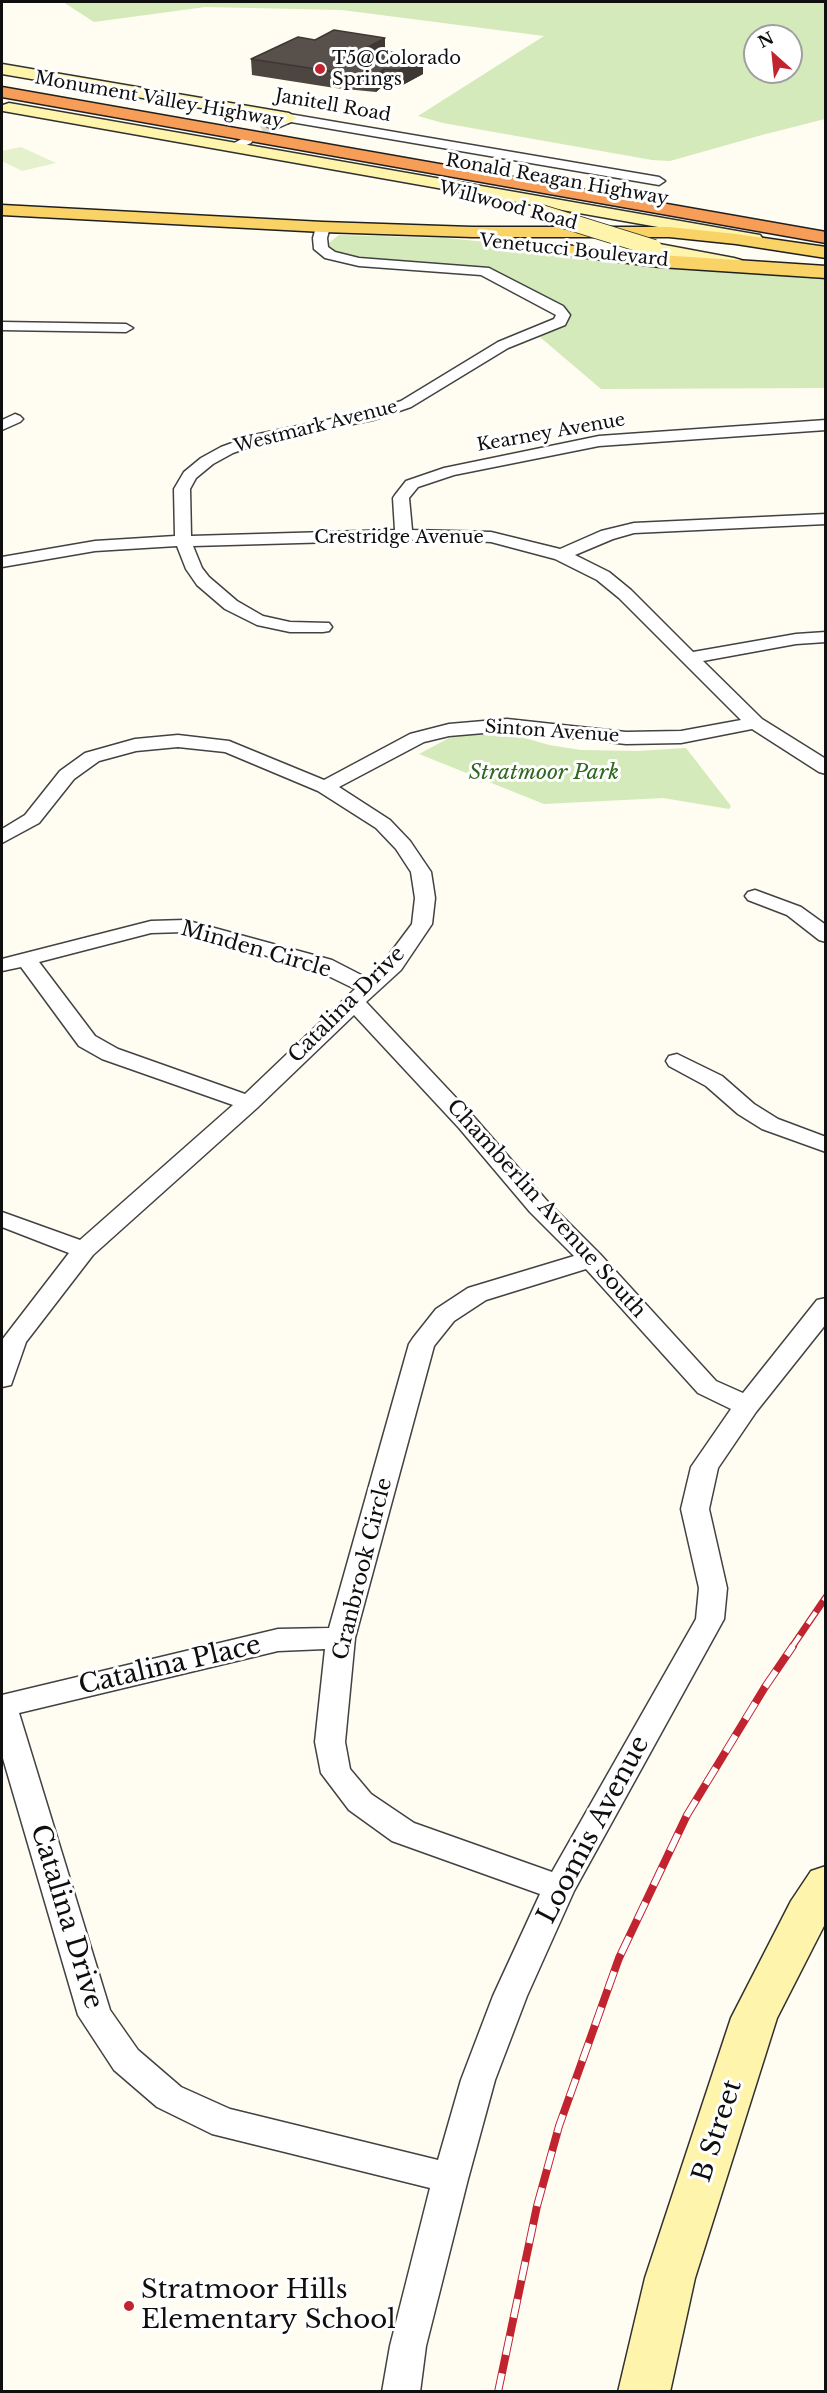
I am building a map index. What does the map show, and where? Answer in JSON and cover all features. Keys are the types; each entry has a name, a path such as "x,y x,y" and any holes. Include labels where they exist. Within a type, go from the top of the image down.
{"highway":[{"name":"Monument Valley Highway","path":"2,83 284,126"},
{"name":"Monument Valley Highway","path":"2,92 310,147"},
{"name":"Ronald Reagan Highway","path":"284,126 825,227"},
{"name":"Ronald Reagan Highway","path":"310,147 825,238"}],"main road":[{"name":"Venetucci Boulevard","path":"2,210 323,227 472,232 669,232 825,253"},
{"name":"Venetucci Boulevard","path":"323,227 501,243 660,261 818,272"}],"street":[{"name":"Janitell Road","path":"2,69 284,126 659,181"},
{"name":"Willwood Road","path":"4,108 240,144 434,186 538,212 654,248 705,260 818,272"},
{"name":"Willwood Road","path":"346,168 803,249"},
{"name":"Westmark Avenue","path":"323,227 320,238 321,249 330,255 359,262 484,271 558,309 563,315 560,322 504,345 406,404 373,415 259,438 227,450 207,461 190,475 182,489 183,542 194,569 203,581 231,605 257,620 290,627 323,627"},
{"path":"2,326 126,328"},
{"name":"Kearney Avenue","path":"404,534 401,498 412,484 450,471 599,441 825,425"},
{"path":"561,555 607,535 634,528 825,519"},
{"name":"Crestridge Avenue","path":"2,562 94,546 404,534 490,537 561,555 603,576 756,723 825,768"},
{"path":"688,658 796,639 825,637"},
{"name":"Sinton Avenue","path":"325,787 417,738 449,730 507,726 626,738 681,737 756,723"},
{"name":"Catalina Drive","path":"2,837 32,819 67,775 92,758 135,744 178,741 229,747 325,787 383,824 403,845 421,872 425,898 422,924 393,965 360,994 249,1103 84,1250 14,1340 2,1379"},
{"path":"755,896 794,911 825,936"},
{"name":"Minden Circle","path":"2,965 152,927 185,926 324,965 360,994"},
{"path":"26,958 87,1041 110,1054 249,1103"},
{"name":"Chamberlin Avenue South","path":"360,994 539,1207 591,1259 707,1387 747,1406"},
{"path":"677,1061 714,1081 746,1109 771,1124 825,1145"},
{"path":"2,1219 84,1250"},
{"name":"Cranbrook Circle","path":"558,1888 403,1832 360,1802 336,1773 330,1742 341,1638 422,1344 445,1315 477,1294 591,1259"},
{"name":"Loomis Avenue","path":"401,2391 408,2346 450,2179 478,2080 510,1996 558,1888 710,1619 713,1587 694,1509 705,1467 747,1406 825,1306"},
{"name":"Catalina Place","path":"2,1706 278,1640 341,1638"},
{"name":"Catalina Drive","path":"2,1706 94,2015 126,2060 169,2097 225,2123 423,2170 450,2179"},
{"name":"B Street","path":"644,2391 670,2278 754,2018 825,1883"}],"green space":[{"path":"63,2 825,2 825,119 670,161 652,160 443,123 418,116 544,36 342,10 205,7 94,22"},
{"path":"21,147 56,163 22,171 2,161 2,151"},
{"path":"339,235 447,238 825,277 825,388 601,389 534,332 560,322 558,309 500,277 468,269 383,265 321,249"},
{"name":"Stratmoor Park","path":"501,731 549,745 581,750 637,751 686,748 731,806 729,809 663,798 544,804 419,754 449,738 467,732"}],"building":[{"path":"334,30 385,38 366,48 423,57 399,70 384,69 376,75 335,72 251,59 298,37 315,40"}],"tunnel":[{"path":"247,140 273,126"}],"railway":[{"path":"792,1647 826,1597"},
{"path":"498,2392 537,2206 559,2126 619,1958 687,1815 765,1687 793,1646"}],"place":[{"name":"T5@Colorado Springs","path":"320,69"},
{"name":"Stratmoor Hills Elementary School","path":"129,2306"}]}
